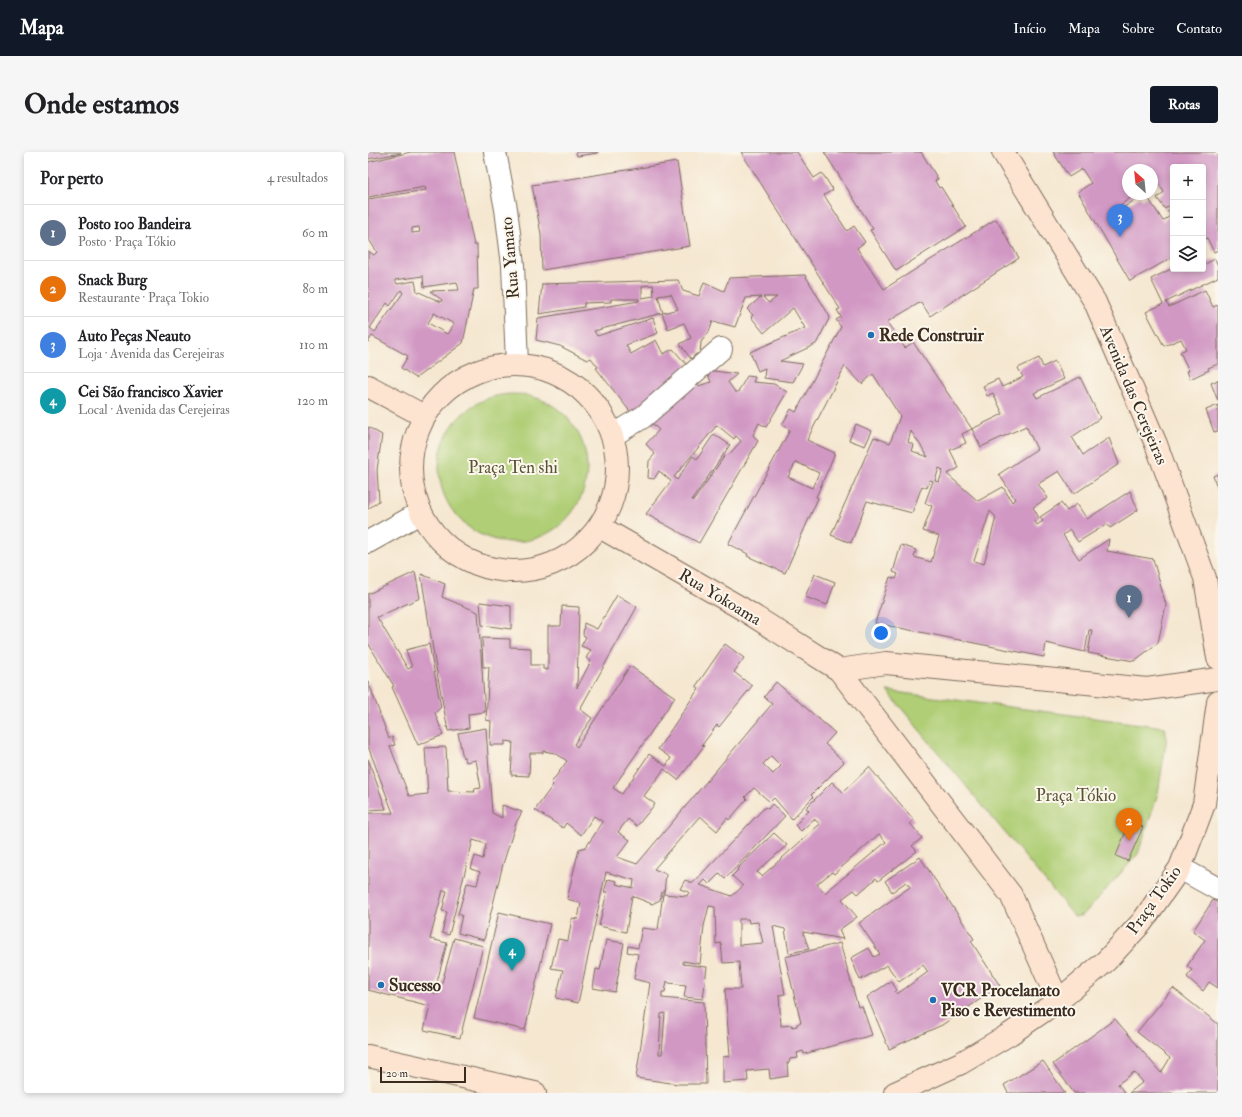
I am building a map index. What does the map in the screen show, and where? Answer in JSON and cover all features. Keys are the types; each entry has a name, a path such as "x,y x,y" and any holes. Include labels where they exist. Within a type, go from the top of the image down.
{"street":[{"name":"Rua Yamato","path":"495,152 506,209 513,265 517,364"},
{"name":"Avenida das Cerejeiras","path":"1003,152 1095,302 1156,444 1205,578 1218,658"},
{"path":"613,435 643,417 721,349"},
{"path":"517,364 548,370 576,384 599,407 613,435 619,466 614,498 600,527 579,550 552,565 522,572 490,570 462,558 437,538 420,513 411,481 412,447 424,416 441,394 464,378 489,367 517,364"},
{"path":"368,386 424,416"},
{"path":"368,542 420,513"},
{"name":"Rua Yokoama","path":"600,527 740,608 839,670"},
{"path":"895,1093 961,1063 1010,1034 1058,1001 1012,895 839,670 886,663 1147,689 1218,679"},
{"name":"Praça Tokio","path":"1058,1001 1106,961 1142,922 1180,868 1204,804 1218,702"},
{"path":"1180,868 1218,889"},
{"path":"368,1056 536,1093"}],"green space":[{"name":"Praça Ten shi","path":"513,394 527,396 548,403 560,411 570,421 581,440 587,468 585,482 578,503 570,515 560,525 541,536 513,542 499,540 478,533 466,525 456,515 445,496 439,468 441,454 448,433 456,421 466,411 485,400"},
{"name":"Praça Tókio","path":"887,691 1164,727 1167,737 1158,793 1138,854 1083,915 1075,917"}],"building":[{"path":"368,152 401,152 401,153 368,159"},
{"path":"411,152 454,152 474,245 477,245 478,289 474,289 463,343 416,378 401,368 408,356 372,336 368,342 368,251 374,255 377,252 368,238 368,199 426,190 425,187 368,197 368,162","holes":["419,227 420,232 412,233 412,228","423,276 424,287 457,282 459,290 430,291 442,300 441,302 417,292 415,281 397,284 395,280","401,290 403,293 375,332 370,328 387,303 390,306","434,313 454,324 447,334 428,323"]},
{"path":"576,152 598,152 598,153 577,156"},
{"path":"741,152 797,152 814,178 822,173 833,190 824,195 847,231 854,226 865,242 857,248 884,289 996,219 1019,258 930,316 921,302 887,322 905,348 913,342 972,429 1003,414 993,393 987,396 983,386 998,379 1002,387 1023,377 1018,368 1039,358 1043,367 1055,361 1064,379 1034,393 1037,398 1080,377 1100,418 1072,437 1083,455 1109,438 1119,464 1074,494 1059,471 1038,484 1048,498 1033,507 1039,518 1034,521 1037,525 1043,521 1040,517 1061,503 1067,511 1077,504 1087,519 1130,491 1138,510 1110,528 1107,524 1078,542 1070,530 1063,535 1079,559 1109,539 1107,551 1153,559 1166,605 1158,643 1134,661 1088,653 1092,630 1089,630 1085,652 1046,643 1044,657 875,623 890,577 896,579 898,574 893,572 901,545 916,550 914,557 931,562 939,536 923,531 932,506 925,503 933,481 930,480 927,488 922,486 912,513 867,501 851,543 831,535 874,437 890,443 900,416 873,374 862,384 845,366 807,440 835,453 816,497 818,498 785,573 747,556 748,554 728,544 790,430 782,425 791,409 796,412 841,327 836,320 841,317 837,310 840,309","holes":["1026,426 1037,449 999,474 1015,499 1012,502 1003,487 978,501 947,474 959,468 950,450 966,443 962,434 972,429 981,447","911,431 928,457 912,451 914,445 908,442","796,462 819,473 812,488 788,477","939,468 943,470 939,482 935,481","990,511 996,517 984,564 974,561"]},
{"path":"824,152 921,152 938,179 935,181 939,188 941,187 966,227 896,271 870,230 873,229"},
{"path":"1053,152 1218,152 1218,250 1214,252 1206,238 1206,164 1170,164 1170,205 1165,209 1158,199 1158,197 1164,192 1158,183 1158,164 1122,164 1122,200 1127,200 1116,208 1118,211 1135,200 1150,200 1163,221 1170,216 1170,259 1130,281 1078,192 1091,183 1082,169 1069,177"},
{"path":"677,162 690,246 542,270 541,234 532,185"},
{"path":"1170,209 1170,216 1167,211"},
{"path":"1215,259 1218,266 1218,277 1166,302 1169,307 1205,290 1213,307 1218,305 1218,364 1190,379 1187,371 1189,371 1180,352 1186,349 1181,339 1164,346 1146,312 1163,304 1151,279 1170,270 1170,272 1206,272 1206,264"},
{"path":"805,275 830,317 816,344 780,361 803,364 793,382 764,378 765,368 758,371 750,352 805,328 793,308 764,333 751,317 753,315 747,309 761,297 746,298 735,327 713,321 709,332 701,342 700,354 696,354 691,359 680,344 691,338 684,323 668,329 662,313 594,331 597,336 653,318 658,333 626,345 631,354 656,340 663,354 673,349 687,365 632,414 596,368 598,367 591,358 587,360 560,346 536,340 538,318 639,301 639,299 611,299 611,302 584,303 584,307 539,314 542,284 678,280 683,291 699,296 704,282 724,291 729,278","holes":["653,285 654,296 642,298 642,286","671,294 678,309 663,313 658,296","763,297 777,297 769,303"]},
{"path":"706,370 737,374 728,382 735,392 738,392 747,376 755,377 753,382 774,384 787,392 766,427 759,423 753,435 758,441 699,543 646,514 671,481 659,471 654,479 648,478 649,461 655,454 646,444 659,430 648,419 693,380 698,386 711,382","holes":["717,425 734,439 736,436 741,441 728,456 726,454 694,500 692,500 730,445 714,434 697,459 693,456 677,480 674,477"]},
{"path":"1218,380 1218,401 1211,383"},
{"path":"1218,405 1218,431 1214,432 1206,410"},
{"path":"856,424 872,431 865,446 849,440"},
{"path":"368,427 382,435 377,470 379,501 368,509"},
{"path":"1218,474 1218,490 1213,476"},
{"path":"415,572 420,598 377,617 408,669 412,667 406,650 429,644 441,707 435,713 443,735 418,745 392,687 394,686 368,643 368,594"},
{"path":"421,574 445,584 442,597 478,612 485,712 468,714 469,728 448,731"},
{"path":"815,574 835,582 827,605 805,597"},
{"path":"617,595 637,607 580,709 592,718 574,744 577,747 630,666 675,697 613,788 622,794 649,754 666,766 671,758 658,749 699,688 696,686 725,644 744,658 734,672 752,686 719,727 717,725 702,745 704,746 678,780 664,769 644,796 655,804 637,826 628,819 618,832 630,840 617,857 637,864 772,704 764,697 776,682 835,733 825,744 844,762 811,795 813,797 792,819 774,798 770,802 754,788 745,797 747,799 729,820 727,818 717,831 700,816 654,869 666,874 664,893 662,892 660,900 652,904 632,896 626,932 599,926 607,892 604,892 608,879 617,881 616,884 633,888 634,880 606,872 578,1003 556,998 563,970 551,968 558,939 568,941 572,918 578,919 581,903 567,899 579,849 586,847 603,822 594,816 581,835 566,823 563,828 535,810 553,785 551,783 567,761 555,753 543,751 543,753 530,753 529,776 511,775 513,742 505,741 505,745 490,745 491,721 486,720 489,667 483,667 482,638 510,639 510,647 531,648 531,665 543,665 543,669 548,670 548,626 561,626 562,606 579,607 577,688 591,661 586,658 591,650 581,646 586,637 583,635 584,623 597,629","holes":["771,756 781,766 773,774 763,764"]},
{"path":"480,602 511,606 511,629 482,625"},
{"path":"368,681 389,739 392,737 395,745 390,746 409,796 428,794 425,748 446,747 448,791 475,792 474,789 481,788 476,760 466,762 465,757 463,758 458,733 486,728 492,813 502,818 502,805 522,812 516,823 503,864 484,940 458,933 462,915 458,914 467,883 477,885 480,872 471,869 475,856 483,859 486,844 473,840 449,935 442,933 447,912 442,911 447,891 443,890 430,939 447,943 434,994 439,994 454,938 483,946 460,1038 424,1030 430,1006 368,990 368,813 393,813 368,746"},
{"path":"368,759 386,809 368,810"},
{"path":"869,767 914,820 910,823 922,838 912,846 917,851 878,881 876,878 858,894 854,890 842,899 857,917 839,930 843,939 803,932 809,949 789,953 785,929 773,926 785,994 779,995 781,1026 792,1025 792,1027 801,1023 785,957 840,943 858,1007 862,1006 872,1035 804,1054 803,1051 797,1053 798,1058 790,1059 789,1063 787,1063 788,1076 770,1079 769,1069 747,1071 748,1081 723,1083 723,1057 730,1056 725,989 741,989 739,962 723,963 721,943 716,944 715,907 709,906 704,926 700,964 683,961 683,964 707,967 703,999 684,997 686,985 669,983 667,981 665,992 662,992 662,998 704,1002 706,1084 678,1084 636,1078 650,983 634,979 638,954 627,952 628,946 638,948 642,928 658,930 663,894 687,896 689,892 680,889 685,880 693,883 765,807 768,809 772,804 785,816 725,879 720,873 709,884 705,880 700,885 732,896 743,886 732,876 738,870 737,869 774,833 787,845 757,872 762,876 820,824 814,819 801,831 795,825 809,811 806,808 832,782 843,792","holes":["879,834 886,842 825,893 817,884 832,872 834,874","739,919 748,919 749,923 758,922 763,943 739,945","665,1013 662,1054 659,1054 661,1014"]},
{"path":"1130,821 1143,827 1128,861 1116,856"},
{"path":"920,857 974,939 971,941 1000,986 942,1025 889,1049 867,997 891,981 897,990 895,991 897,994 928,972 923,965 899,982 887,965 860,980 851,958 869,948 874,957 880,954 859,923 910,887 906,882 892,892 885,881"},
{"path":"1213,900 1218,903 1218,988 1209,982 1203,991 1187,977 1192,970 1187,966 1205,940 1193,931"},
{"path":"499,912 550,924 525,1030 474,1018"},
{"path":"606,940 624,943 615,992 593,988 596,969 600,970"},
{"path":"1173,988 1218,1024 1218,1093 1129,1093 1143,1082 1134,1072 1118,1084 1125,1093 1074,1093 1053,1064 1115,1019 1161,1073 1170,1058 1137,1032"},
{"path":"1043,1061 1065,1093 1008,1093 1004,1085"}],"place":[{"name":"Auto Peças Neauto","path":"1120,237"},
{"name":"Rede Construir","path":"871,335"},
{"name":"Posto 100 Bandeira","path":"1129,618"},
{"name":"Snack Burg","path":"1129,841"},
{"name":"Cei São francisco Xavier","path":"512,971"},
{"name":"Sucesso","path":"381,985"},
{"name":"VCR Procelanato Piso e Revestimento","path":"933,1000"}]}
